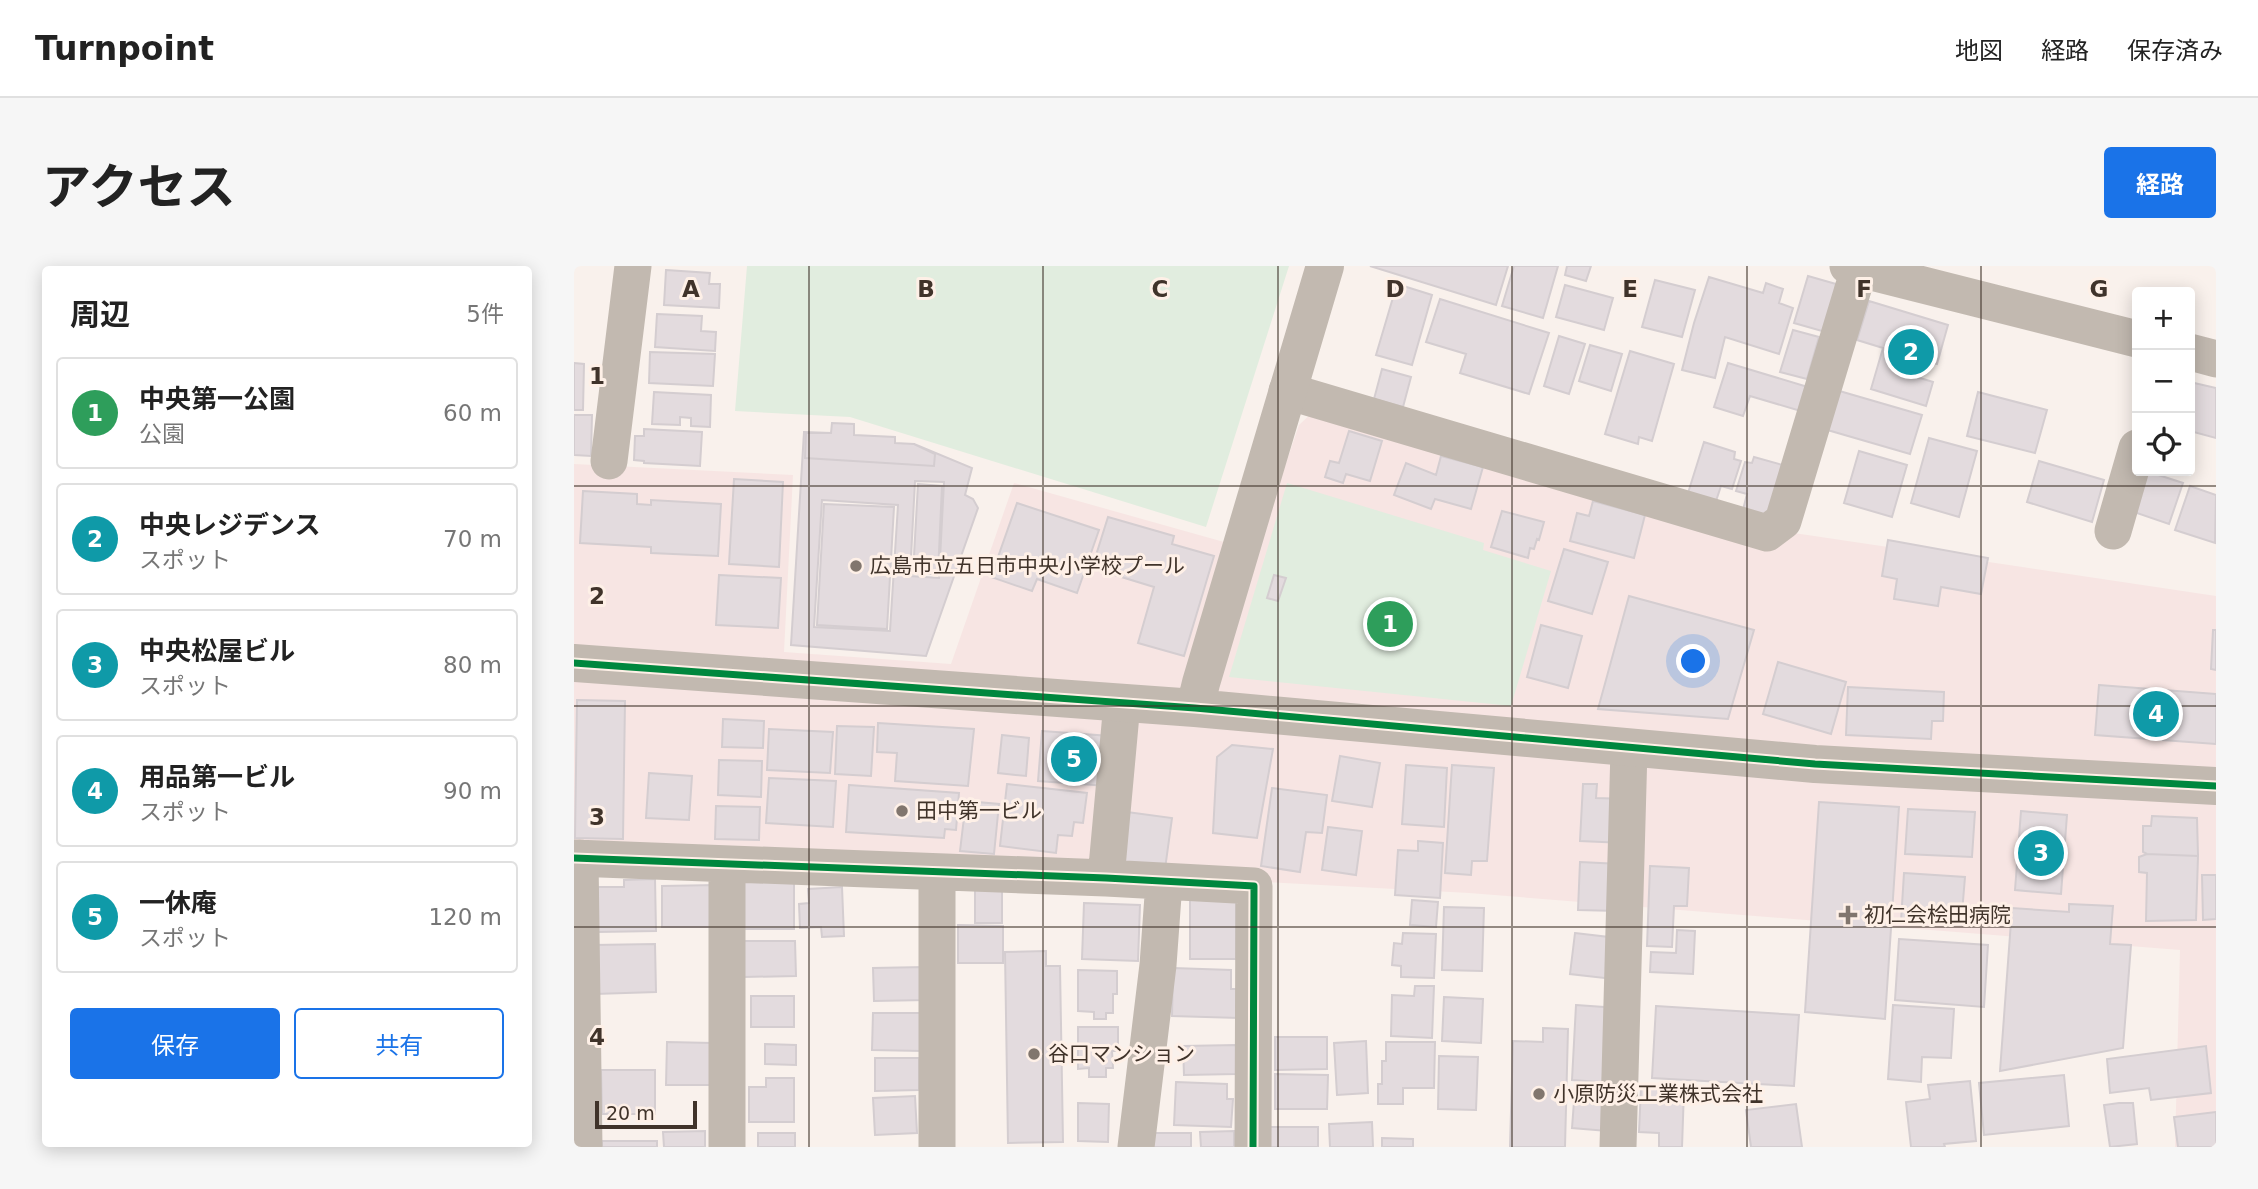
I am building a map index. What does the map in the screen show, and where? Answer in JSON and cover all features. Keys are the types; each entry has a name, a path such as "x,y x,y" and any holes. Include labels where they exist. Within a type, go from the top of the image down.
{"street":[{"path":"609,461 634,266"},
{"path":"1195,708 1325,266"},
{"path":"1287,391 1767,533 1783,521 1853,268 2132,338"},
{"path":"2195,353 2216,359"},
{"path":"2113,531 2132,465"},
{"path":"574,663 1195,708 1815,764 2216,786"},
{"path":"1106,878 1122,703"},
{"path":"1618,1147 1629,749"},
{"path":"584,1147 578,1016 577,858 1254,886 1253,1147"},
{"path":"727,864 727,1147"},
{"path":"937,872 937,1147"},
{"path":"1136,1147 1158,965 1164,882"}],"shaded area":[{"path":"1315,410 1794,533 2216,596 2216,1147 2175,1147 2180,950 1469,893 574,845 574,464 793,475 784,652 951,664 1014,483 1256,551 1299,425"}],"green space":[{"path":"747,266 1289,266 1206,527 850,417 735,411"},
{"path":"1287,483 1484,543 1483,550 1551,571 1511,706 1229,677"}],"building":[{"path":"1370,266 1508,266 1496,305"},
{"path":"1514,266 1558,266 1543,318 1502,306"},
{"path":"1567,266 1591,266 1586,281 1565,275"},
{"path":"666,270 710,273 709,284 720,284 719,308 664,305"},
{"path":"1808,276 1836,284 1829,333 1794,323"},
{"path":"1709,277 1763,293 1766,283 1783,289 1779,303 1793,308 1779,354 1725,337 1715,378 1682,370"},
{"path":"1655,280 1695,290 1682,337 1642,327"},
{"path":"1397,284 1432,295 1412,365 1376,355"},
{"path":"1565,285 1613,298 1604,330 1556,317"},
{"path":"1440,299 1549,333 1529,394 1460,373 1466,354 1426,342"},
{"path":"1869,301 1948,325 1937,364 1912,356 1907,374 1933,382 1926,406 1871,389 1883,348 1857,340"},
{"path":"657,314 702,316 701,331 716,332 715,351 655,347"},
{"path":"1793,330 1819,337 1807,379 1780,372"},
{"path":"1559,336 1585,344 1569,394 1544,386"},
{"path":"1590,345 1622,354 1611,391 1579,381"},
{"path":"1630,351 1674,364 1652,441 1639,437 1638,444 1605,434"},
{"path":"650,352 715,354 713,386 649,383"},
{"path":"574,363 584,364 583,410 574,410"},
{"path":"1728,363 1811,388 1804,412 1750,396 1743,416 1714,407"},
{"path":"1382,369 1411,377 1403,407 1374,399"},
{"path":"2195,383 2216,388 2216,438 2195,432"},
{"path":"1836,390 1922,415 1910,454 1824,429"},
{"path":"654,392 711,395 710,427 691,426 691,418 680,417 680,425 652,424"},
{"path":"1978,392 2047,410 2035,453 1967,436"},
{"path":"574,415 592,415 591,456 574,455"},
{"path":"832,423 854,424 854,435 895,437 895,443 914,444 935,454 934,466 805,458 806,433 831,433"},
{"path":"644,429 702,432 700,466 634,460 635,436 644,436"},
{"path":"1349,431 1382,441 1370,481 1346,474 1343,483 1325,477 1330,461 1339,463"},
{"path":"804,432 831,433 806,433 805,458 934,466 935,454 914,444 972,468 965,495 973,499 978,508 926,656 791,645","holes":["918,484 942,486 938,574 913,574","824,504 894,507 887,629 817,625"]},
{"path":"1929,438 1977,451 1959,517 1911,503"},
{"path":"1704,442 1735,452 1734,459 1741,461 1732,489 1721,486 1716,501 1688,493"},
{"path":"1859,451 1907,465 1892,517 1844,503"},
{"path":"1441,456 1483,467 1471,509 1435,499 1431,509 1394,495 1406,463 1436,475"},
{"path":"1754,457 1786,466 1770,519 1743,510 1747,494 1736,491 1745,462 1752,463"},
{"path":"2039,461 2104,480 2092,522 2027,502"},
{"path":"2144,476 2161,476 2183,483 2169,524 2128,510"},
{"path":"734,479 783,482 779,567 729,564"},
{"name":"広島市立五日市中央小学校プール","path":"915,481 944,482 939,578 910,576"},
{"path":"2190,486 2216,495 2215,543 2175,530"},
{"path":"583,491 637,494 637,504 651,505 651,500 721,504 718,556 651,553 651,547 580,543"},
{"name":"広島市立五日市中央小学校プール","path":"822,500 898,505 890,631 814,627"},
{"path":"1593,501 1645,515 1634,558 1570,541 1577,513 1589,516"},
{"path":"1017,503 1099,530 1077,593 1037,579 1032,591 991,577"},
{"path":"1502,511 1544,522 1539,540 1537,539 1534,549 1530,548 1528,558 1491,547"},
{"path":"1108,517 1174,536 1172,544 1214,556 1184,656 1138,643 1154,587 1092,568"},
{"path":"1888,540 1988,558 1981,594 1941,587 1938,606 1894,599 1897,579 1882,576"},
{"path":"1564,549 1608,562 1592,614 1548,601"},
{"path":"719,575 781,578 778,628 716,625"},
{"path":"1274,575 1286,578 1278,601 1267,598"},
{"path":"1629,596 1754,630 1728,719 1598,709"},
{"path":"1541,625 1582,636 1568,688 1527,677"},
{"path":"2213,630 2216,630 2216,670 2211,669"},
{"path":"1778,662 1846,682 1831,734 1763,714"},
{"path":"2099,685 2216,694 2216,744 2095,735"},
{"path":"1848,687 1944,692 1943,721 1932,721 1931,739 1846,735"},
{"path":"577,700 625,701 623,839 575,838"},
{"path":"723,719 764,721 763,748 722,747"},
{"path":"878,723 974,729 968,786 895,781 897,753 877,752"},
{"path":"837,726 874,727 871,776 835,774"},
{"path":"769,729 833,732 830,773 767,770"},
{"path":"1042,731 1110,736 1107,786 1038,781"},
{"path":"1002,735 1029,738 1026,776 998,773"},
{"path":"1232,745 1273,749 1257,838 1213,833 1217,757"},
{"path":"1340,756 1380,763 1372,807 1332,801"},
{"path":"719,760 762,761 761,797 718,795"},
{"path":"1406,765 1447,768 1444,827 1402,824"},
{"path":"1452,765 1494,768 1487,861 1472,861 1471,875 1445,873"},
{"path":"649,773 692,776 689,820 646,818"},
{"path":"769,778 836,781 833,827 766,823"},
{"path":"1007,784 1087,793 1083,823 1074,822 1072,836 1058,835 1056,853 1000,846"},
{"path":"1583,784 1597,784 1596,798 1627,799 1624,843 1580,841"},
{"name":"田中第一ビル","path":"849,785 959,793 956,830 945,829 944,838 846,832"},
{"path":"1272,788 1327,795 1322,833 1306,832 1300,872 1261,866"},
{"path":"966,801 999,804 994,854 960,851"},
{"path":"1819,802 1899,807 1885,1019 1805,1012"},
{"path":"716,806 760,807 759,840 715,839"},
{"path":"1908,809 1975,812 1972,857 1905,854"},
{"path":"2021,811 2067,815 2061,894 2015,890"},
{"path":"1127,812 1172,818 1165,869 1121,864"},
{"path":"2152,816 2197,818 2198,856 2143,852 2143,826 2151,826"},
{"path":"1328,827 1362,831 1356,875 1322,870"},
{"path":"1418,841 1443,843 1440,898 1395,895 1398,850 1418,851"},
{"path":"2147,854 2198,856 2196,920 2146,921 2147,873 2139,872 2139,857"},
{"path":"1580,862 1620,864 1618,911 1578,910"},
{"path":"1650,866 1689,868 1687,906 1674,906 1672,947 1647,946"},
{"path":"1904,873 1965,877 1961,925 1901,921"},
{"path":"2202,875 2216,875 2216,919 2203,920"},
{"path":"655,879 656,931 598,932 598,887 624,887 624,880"},
{"path":"744,879 794,879 794,929 744,929"},
{"path":"716,885 717,927 662,927 662,886"},
{"path":"975,885 1002,885 1002,923 975,923"},
{"path":"842,887 844,936 822,937 821,927 800,928 799,904 809,903 808,889"},
{"path":"1190,900 1236,900 1236,959 1190,959"},
{"path":"1412,900 1438,902 1436,927 1410,925"},
{"path":"1084,903 1140,905 1138,961 1082,959"},
{"path":"2069,904 2113,906 2110,944 2131,945 2123,1048 2000,1071 2012,908 2069,912"},
{"path":"1444,907 1484,908 1482,971 1442,970"},
{"path":"958,925 1003,926 1003,963 958,963"},
{"path":"1677,930 1695,931 1693,974 1650,972 1651,952 1676,953"},
{"path":"1403,933 1436,934 1434,978 1401,977 1401,966 1392,965 1394,943 1402,944"},
{"path":"1575,933 1617,938 1613,979 1570,974"},
{"path":"1899,939 1988,945 1984,1007 1895,1000"},
{"path":"744,941 795,941 796,976 744,977"},
{"path":"655,944 656,992 595,994 594,945"},
{"name":"谷口マンション","path":"1046,951 1046,966 1060,966 1063,1142 1008,1143 1005,952"},
{"path":"925,967 926,1000 874,1001 873,968"},
{"path":"1173,968 1231,970 1231,989 1240,989 1239,1018 1172,1016"},
{"path":"1078,970 1117,971 1117,994 1113,994 1113,1013 1106,1013 1106,1019 1094,1019 1094,1012 1078,1011"},
{"path":"1415,986 1434,986 1432,1038 1391,1036 1392,995 1414,996"},
{"path":"751,996 794,996 794,1027 751,1027"},
{"path":"1444,997 1483,999 1481,1043 1442,1041"},
{"path":"1576,1005 1618,1008 1614,1083 1572,1080"},
{"path":"1893,1005 1954,1009 1951,1058 1922,1057 1921,1082 1888,1079"},
{"path":"1656,1006 1799,1015 1794,1086 1652,1078"},
{"path":"873,1013 922,1013 922,1051 872,1050"},
{"path":"1078,1027 1118,1027 1118,1051 1112,1051 1113,1068 1106,1068 1106,1077 1089,1077 1089,1068 1078,1069"},
{"name":"小原防災工業株式会社","path":"1543,1028 1568,1029 1565,1147 1510,1147 1513,1041 1543,1042"},
{"path":"1275,1037 1327,1037 1327,1069 1275,1070"},
{"path":"1366,1041 1368,1093 1337,1095 1334,1043"},
{"path":"667,1042 712,1043 711,1085 666,1085"},
{"path":"1386,1042 1435,1042 1434,1088 1403,1088 1403,1104 1378,1104 1378,1084 1382,1084 1382,1061 1386,1061"},
{"path":"765,1044 796,1045 796,1065 765,1064"},
{"path":"1236,1045 1236,1074 1184,1075 1183,1046"},
{"path":"2206,1046 2211,1093 2151,1100 2149,1088 2110,1093 2107,1059"},
{"path":"1439,1056 1478,1057 1476,1110 1438,1109"},
{"path":"875,1058 919,1058 919,1090 875,1091"},
{"path":"601,1070 655,1070 655,1114 602,1114"},
{"path":"1275,1074 1328,1075 1327,1109 1275,1109"},
{"path":"2064,1075 2069,1126 1984,1135 1979,1083"},
{"path":"766,1078 794,1078 794,1122 749,1122 749,1087 766,1087"},
{"path":"1970,1081 1976,1141 1944,1144 1945,1147 1911,1147 1906,1102 1930,1099 1928,1085"},
{"path":"1176,1082 1227,1084 1227,1099 1233,1099 1231,1127 1174,1125"},
{"path":"1575,1088 1610,1091 1607,1131 1572,1128"},
{"path":"1641,1088 1684,1090 1682,1147 1659,1147 1659,1133 1639,1132"},
{"path":"915,1096 917,1133 875,1135 873,1098"},
{"path":"1078,1103 1109,1104 1108,1142 1078,1141"},
{"path":"2133,1103 2137,1144 2110,1147 2104,1105"},
{"path":"1796,1104 1802,1147 1751,1147 1746,1110"},
{"path":"2216,1112 2216,1147 2178,1147 2174,1117"},
{"path":"1372,1122 1373,1147 1330,1147 1329,1124"},
{"path":"1269,1127 1318,1127 1318,1147 1269,1147"},
{"path":"705,1131 705,1147 664,1147 663,1132"},
{"path":"1234,1131 1234,1147 1201,1147 1200,1132"},
{"path":"758,1133 795,1133 795,1147 758,1147"},
{"path":"1146,1133 1191,1133 1191,1147 1146,1147"},
{"path":"1382,1138 1413,1139 1413,1147 1382,1147"},
{"path":"602,1141 657,1141 657,1147 602,1147"}],"cycle path":[{"path":"574,663 1195,708 1815,764 2216,786"},
{"path":"574,858 1254,886 1253,1147"}],"place":[{"name":"中央レジデンス","path":"1911,352"},
{"name":"広島市立五日市中央小学校プール","path":"856,566"},
{"name":"中央第一公園","path":"1390,624"},
{"name":"用品第一ビル","path":"2156,714"},
{"name":"一休庵","path":"1074,759"},
{"name":"田中第一ビル","path":"902,811"},
{"name":"中央松屋ビル","path":"2041,853"},
{"name":"初仁会桧田病院","path":"1848,915"},
{"name":"谷口マンション","path":"1034,1054"},
{"name":"小原防災工業株式会社","path":"1539,1094"}]}
